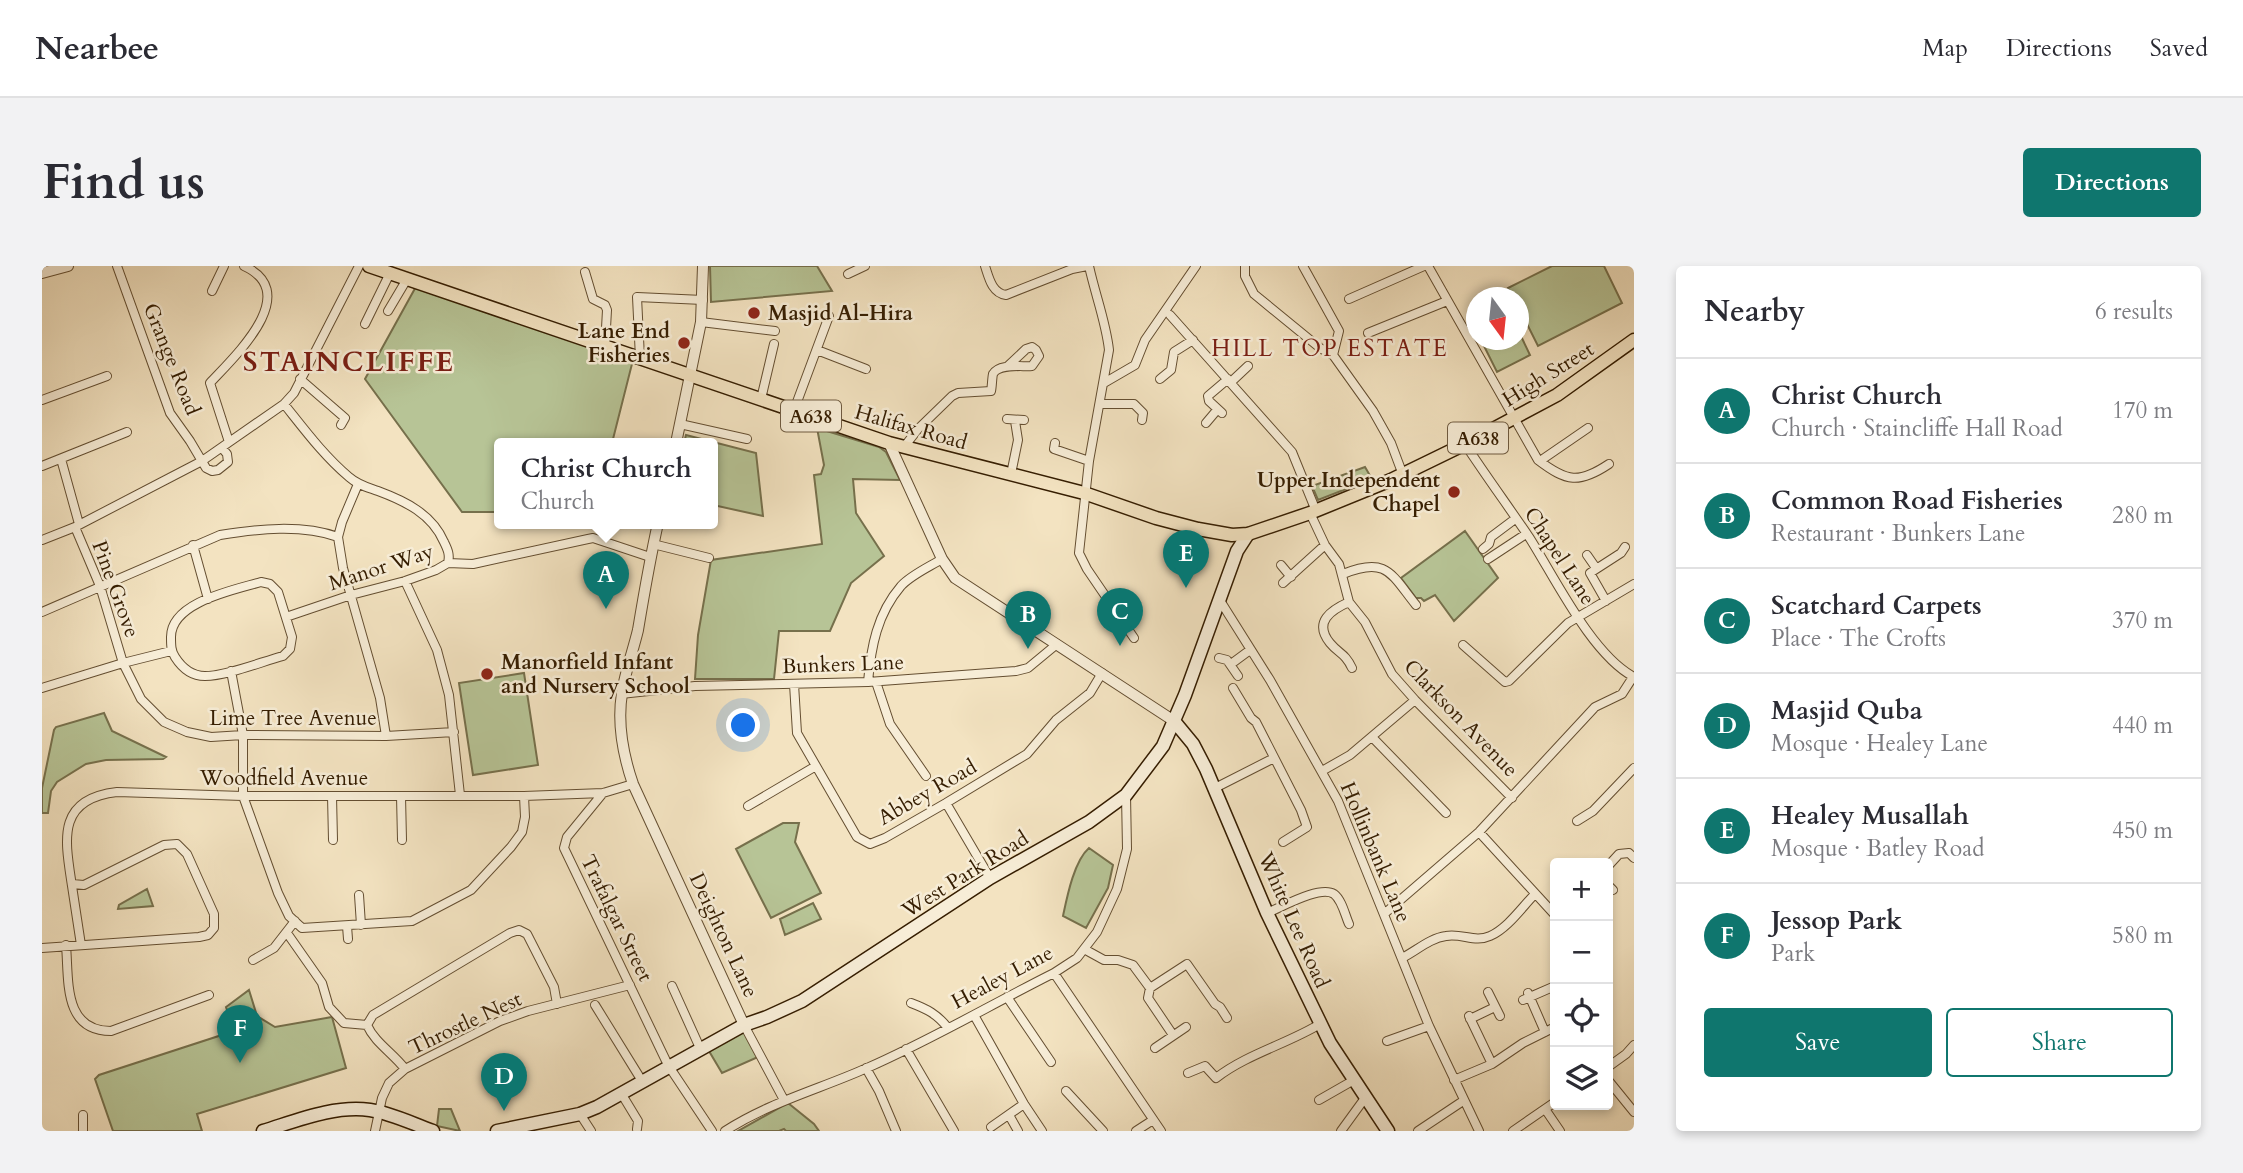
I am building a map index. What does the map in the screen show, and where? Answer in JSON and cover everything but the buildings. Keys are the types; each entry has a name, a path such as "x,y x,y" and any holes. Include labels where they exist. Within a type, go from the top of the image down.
{"main road":[{"name":"Halifax Road","path":"381,269 889,443 1084,493 1156,518 1198,529 1232,535 1248,534"},
{"name":"High Street","path":"1248,534 1313,512 1403,475 1465,444 1557,395 1634,340"},
{"name":"West Park Road","path":"744,1024 768,1017 802,1001 990,878 1089,822 1126,796 1163,746 1237,551 1248,534"},
{"name":"White Lee Road","path":"1174,721 1193,744 1215,789 1267,913 1330,1044 1388,1131"},
{"path":"497,1131 580,1114 744,1024"},
{"path":"263,1131 315,1115 356,1109 380,1112 433,1131"}],"street":[{"path":"42,273 68,266"},
{"name":"Grange Road","path":"117,266 170,413 202,461"},
{"path":"212,291 224,266"},
{"path":"202,461 206,468 212,471 228,462 210,383 246,344 267,309 265,283 254,270 244,266"},
{"path":"42,540 77,526 202,461 284,404 294,393 359,266"},
{"path":"677,438 701,322 703,266"},
{"path":"848,274 864,266"},
{"path":"985,266 994,288 1000,294 1006,295 1072,269 1088,266 1109,350 1084,493 1079,553 1134,638"},
{"path":"1104,383 1135,365 1145,340 1196,266"},
{"path":"1245,266 1245,276 1254,294 1320,348 1333,355 1373,411 1391,443 1403,475"},
{"path":"1303,266 1339,331 1333,355"},
{"path":"1349,299 1429,267 1539,461 1558,473 1578,479 1593,475 1609,464"},
{"path":"365,324 381,269"},
{"path":"585,272 593,299 606,305 606,346"},
{"path":"388,311 407,279"},
{"path":"640,358 637,298 703,300"},
{"path":"1368,333 1447,301"},
{"name":"Clarkson Avenue","path":"1170,314 1292,452 1325,545 1343,574 1349,601 1365,622 1392,674 1512,797"},
{"path":"794,410 829,316"},
{"path":"701,322 775,331"},
{"path":"1160,379 1171,370 1174,352 1193,340"},
{"path":"761,399 774,344"},
{"path":"817,350 866,369"},
{"path":"904,447 918,429 952,396 958,393 991,391 993,374 1008,366"},
{"path":"1206,423 1219,412 1208,396 1248,366"},
{"path":"42,400 107,376"},
{"path":"300,379 345,418 341,425"},
{"path":"284,404 321,450 358,484 407,502 422,513 442,536 449,553 448,563"},
{"path":"1100,404 1134,404 1143,413 1142,420"},
{"path":"1011,474 1018,440 1015,420"},
{"path":"680,424 747,439"},
{"path":"1539,461 1588,428"},
{"path":"42,466 127,432"},
{"path":"889,443 942,559 955,578 1174,721"},
{"path":"1055,443 1054,449 1089,461"},
{"name":"Chapel Lane","path":"1465,444 1527,534 1578,617 1611,661 1634,677"},
{"name":"Pine Grove","path":"61,459 77,526 100,586 124,663"},
{"path":"358,484 338,537 380,698 386,736"},
{"path":"1483,549 1489,544 1491,537 1515,519"},
{"name":"Deighton Lane","path":"657,529 637,632 621,694 620,725 624,759 633,784 744,1024 784,1100"},
{"path":"42,612 220,535 244,531 319,530 338,537"},
{"path":"1489,559 1527,534"},
{"name":"Manor Way","path":"286,617 351,595 405,581 448,563 473,564 593,538 650,557"},
{"path":"653,544 709,558"},
{"path":"193,545 208,599"},
{"path":"1283,583 1325,545"},
{"path":"1606,601 1590,573 1621,553 1625,547"},
{"path":"1587,555 1596,568"},
{"path":"926,776 890,724 872,682 870,653 880,619 902,585 942,559"},
{"path":"1281,565 1291,576"},
{"path":"1343,574 1360,568 1381,567 1390,573 1415,606"},
{"path":"405,581 437,650 449,695 460,795"},
{"path":"261,582 270,584 278,592 286,617 292,637 290,649 283,656 204,676 182,668 171,652 171,632 176,619 187,608 261,582"},
{"path":"1463,645 1505,682 1568,623 1634,584"},
{"name":"Hollinbank Lane","path":"1219,599 1338,801 1429,1026 1479,1131"},
{"path":"1349,601 1329,613 1323,624 1331,645 1347,657 1352,668"},
{"name":"Bunkers Lane","path":"621,694 700,686 872,682 1016,671 1028,668 1057,645"},
{"path":"1231,664 1250,650"},
{"path":"42,688 171,652"},
{"path":"1219,658 1227,660 1238,676"},
{"name":"Lime Tree Avenue","path":"124,663 141,699 164,722 187,732 211,737 386,736 454,732"},
{"path":"231,671 243,735 243,796 278,893 289,916 302,928 412,921 471,890 522,832 525,817 524,796"},
{"name":"Abbey Road","path":"794,684 797,733 857,837 867,844 886,838 1027,754 1056,720 1090,693 1102,673"},
{"path":"1384,914 1479,832 1595,708 1622,694 1634,677"},
{"path":"1233,688 1262,733 1307,827 1283,842"},
{"path":"1322,771 1350,755 1415,700"},
{"path":"1262,733 1272,727"},
{"path":"1372,737 1446,813"},
{"path":"1215,789 1274,758"},
{"path":"748,806 816,766"},
{"path":"1577,821 1593,811 1634,768"},
{"name":"Woodfield Avenue","path":"81,945 67,855 67,827 78,807 102,794 524,796 603,793 633,784"},
{"name":"Trafalgar Street","path":"603,793 568,837 565,848 668,1065 712,1131"},
{"path":"332,796 332,840"},
{"path":"401,796 402,840"},
{"name":"Healey Lane","path":"725,1131 784,1100 866,1068 906,1049 1054,973 1077,958 1097,932 1117,889 1127,849 1126,796"},
{"path":"946,803 990,878"},
{"path":"1479,832 1550,910"},
{"path":"42,947 208,935 214,928 214,914 187,854 177,844 164,845 84,885 72,884"},
{"path":"1613,861 1619,854 1629,853 1634,858"},
{"path":"1267,913 1325,891 1334,894 1339,900 1349,924"},
{"path":"1402,958 1441,936 1454,934 1479,939 1490,936 1500,930 1535,894"},
{"path":"359,895 361,925"},
{"path":"253,960 274,947 295,921"},
{"path":"347,926 348,939"},
{"path":"367,1025 373,1016 519,930 527,934 534,946 554,987 558,1004"},
{"path":"287,933 322,983 329,1007 344,1023 367,1025"},
{"path":"66,945 73,1008 78,1018 98,1031 111,1031 209,995"},
{"path":"1084,949 1104,960 1118,960 1133,965 1150,988"},
{"path":"1173,1035 1148,998 1150,988 1187,964 1227,1018"},
{"path":"1054,973 1161,1131"},
{"name":"Throstle Nest","path":"375,1131 382,1098 389,1083 405,1069 500,1021 528,1011 630,985"},
{"path":"672,986 700,1048"},
{"path":"1545,1031 1527,997 1550,988"},
{"path":"1488,992 1500,1016"},
{"path":"1007,997 1051,1062"},
{"path":"1220,1007 1229,1002"},
{"path":"911,1003 939,1016 948,1028"},
{"path":"595,1005 642,1080"},
{"path":"1492,1064 1470,1018 1495,1007"},
{"path":"974,1015 1042,1131"},
{"path":"1188,1073 1205,1066 1216,1078 1243,1060 1281,1045 1320,1024"},
{"path":"367,1025 372,1036 396,1057 405,1069"},
{"path":"1387,1041 1429,1026"},
{"path":"1155,1048 1186,1027"},
{"path":"1454,1080 1492,1064 1550,1029"},
{"path":"1613,1063 1634,1045"},
{"path":"906,1049 954,1131"},
{"path":"866,1068 896,1131"},
{"path":"1319,1100 1354,1080"},
{"path":"1613,1086 1634,1112"},
{"path":"1066,1091 1103,1131"},
{"path":"621,1093 638,1121 637,1129"},
{"path":"1341,1131 1366,1098"},
{"path":"1418,1131 1464,1101"},
{"path":"991,1128 1024,1104"},
{"path":"1513,1131 1550,1106"},
{"path":"1545,1109 1560,1131"},
{"path":"580,1114 591,1131"},
{"path":"83,1115 83,1131"},
{"path":"1009,1115 1018,1131"},
{"path":"1136,1131 1153,1121"}],"green space":[{"path":"710,266 817,266 832,291 711,302"},
{"path":"1552,266 1604,266 1622,303 1538,346 1529,328 1529,287 1510,287"},
{"path":"418,283 634,356 613,438 494,438 494,512 462,512 365,379"},
{"path":"1486,350 1528,350 1530,355 1497,372"},
{"path":"817,428 879,447 886,452 900,480 853,479 856,513 884,556 851,583 830,631 779,631 774,679 695,679 698,635 711,560 822,544 814,475 821,474 824,465"},
{"path":"718,443 756,453 763,516 718,506"},
{"path":"1365,467 1372,479 1318,500 1312,486"},
{"path":"1465,531 1498,578 1454,621 1435,595 1424,601 1416,598 1401,578"},
{"path":"524,673 538,765 473,775 459,683"},
{"path":"104,713 112,731 166,757 106,760 86,764 57,782 51,791 48,813 42,813 42,788 54,730 56,727"},
{"path":"783,823 799,823 795,842 821,893 771,918 736,849"},
{"path":"1089,848 1113,865 1108,888 1086,928 1063,916 1075,870"},
{"path":"147,889 153,906 118,909 119,905"},
{"path":"813,903 821,919 785,935 780,919"},
{"path":"249,990 257,1016 275,1027 332,1017 346,1068 197,1114 202,1131 113,1131 95,1079 99,1075 234,1031 226,1007"},
{"path":"743,1032 758,1057 722,1073 709,1051"},
{"path":"788,1103 819,1131 738,1131"},
{"path":"439,1109 451,1109 460,1131 437,1126"}],"place":[{"name":"Masjid Al-Hira","path":"754,313"},
{"name":"Lane End Fisheries","path":"684,343"},
{"name":"Upper Independent Chapel","path":"1454,492"},
{"name":"Healey Musallah","path":"1186,588"},
{"name":"Christ Church","path":"606,609"},
{"name":"Scatchard Carpets","path":"1120,646"},
{"name":"Common Road Fisheries","path":"1028,649"},
{"name":"Manorfield Infant and Nursery School","path":"487,674"},
{"name":"Jessop Park","path":"240,1063"},
{"name":"Masjid Quba","path":"504,1111"}],"district":[{"name":"HILL TOP ESTATE","path":"1330,348"},
{"name":"STAINCLIFFE","path":"349,361"}]}
